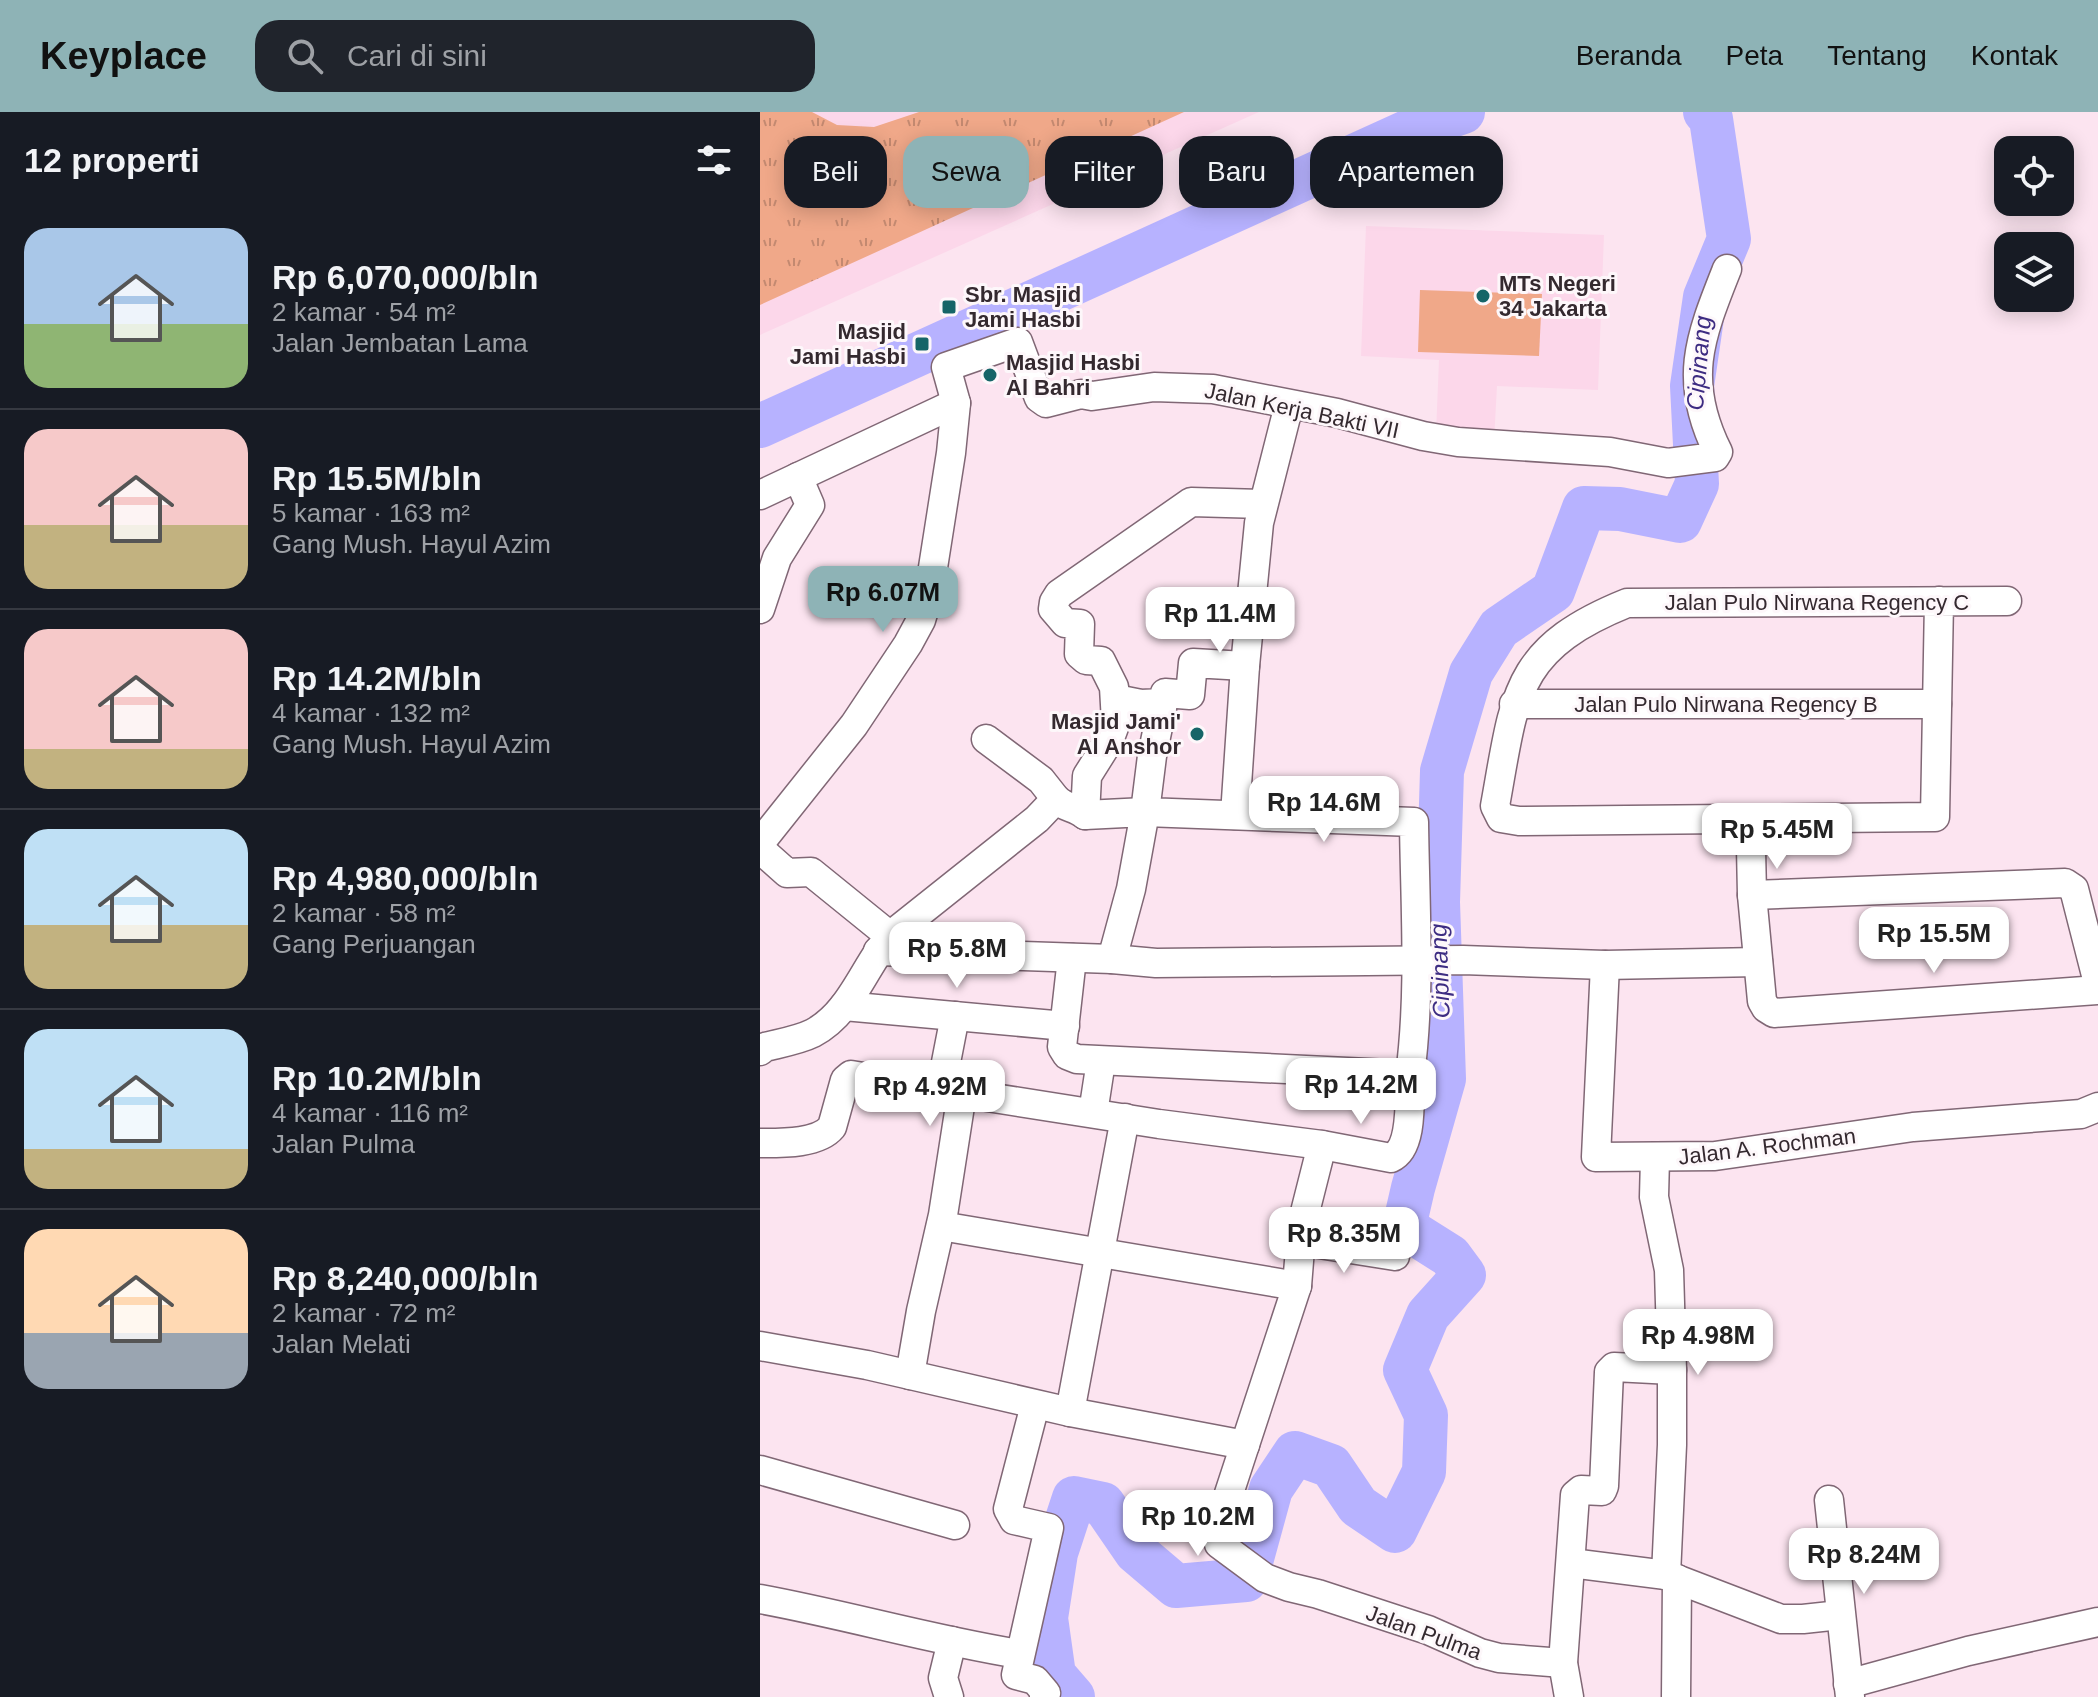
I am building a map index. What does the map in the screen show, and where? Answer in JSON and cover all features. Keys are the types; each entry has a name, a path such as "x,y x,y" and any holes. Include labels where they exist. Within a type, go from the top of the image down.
{"street":[{"name":"Jalan Kerja Bakti VII","path":"956,403 946,367 1018,342 1039,398 1046,403 1081,394 1092,396 1165,387 1213,389 1337,413 1458,442 1610,452 1668,463 1715,457 1718,452 1711,438 1699,388 1698,350 1727,269"},
{"path":"760,495 956,403"},
{"path":"956,403 940,528 921,620 854,725 760,846 787,873 811,872 884,943 1156,963 1463,960 1605,965 1758,962"},
{"path":"1235,815 1245,666 1262,504 1289,405"},
{"path":"760,609 777,558 810,505 798,477"},
{"path":"1085,815 1087,776 1113,732 1116,699 1112,681 1101,661 1086,660 1079,654 1080,624 1061,621 1053,609 1055,600 1191,502 1262,504"},
{"path":"1514,704 1495,806 1501,818 1519,821 1935,817 1939,601"},
{"name":"Jalan Pulo Nirwana Regency C","path":"1514,704 1534,665 1548,648 1596,616 1627,603 2007,601"},
{"path":"1112,959 1131,889 1165,693 1190,695 1193,663 1245,666"},
{"path":"1116,699 1141,704 1163,703"},
{"name":"Jalan Pulo Nirwana Regency B","path":"1514,704 1937,704"},
{"path":"760,1143 802,1140 828,1132 845,1080 851,1075 1391,1158 1398,1155 1407,1137 1420,961 1414,822 1145,812 1085,815 1077,809 1064,807 1041,780 986,739"},
{"path":"760,1051 810,1035 832,1019 844,1006 884,943 1037,819 1056,799"},
{"path":"1751,848 1762,1001 1774,1013 2098,990"},
{"path":"1752,895 2073,885 2098,983"},
{"path":"1072,958 1062,1047 1067,1055 1077,1059 1410,1075"},
{"name":"Jalan A. Rochman","path":"1605,965 1596,1157 1655,1167 1913,1127 2090,1110"},
{"path":"844,1006 1065,1026"},
{"path":"910,1375 941,1226 955,1016"},
{"path":"1093,1113 1101,1061"},
{"path":"1070,1412 1125,1118"},
{"path":"760,1346 867,1365 1035,1405 1245,1445 1297,1286 1300,1241 1322,1145"},
{"path":"1655,1167 1654,1197 1669,1270 1671,1577 1676,1697"},
{"path":"941,1226 1297,1286"},
{"path":"1300,1241 1395,1256"},
{"path":"1569,1697 1563,1663 1575,1495 1581,1490 1602,1491 1604,1486 1610,1370 1614,1367 1672,1370"},
{"path":"1035,1405 1008,1509 1014,1520 1049,1528 1016,1675 1035,1680 1046,1693 1044,1697"},
{"name":"Jalan Pulma","path":"1245,1445 1217,1530 1219,1544 1233,1557 1265,1578 1428,1630 1480,1653 1499,1658 1563,1663"},
{"path":"760,1470 955,1525"},
{"path":"1829,1500 1849,1690 1968,1651 2098,1622"},
{"path":"1571,1563 1671,1577 1781,1619 1840,1615"},
{"path":"760,1599 1019,1654"},
{"path":"949,1697 943,1678 952,1641"}],"shaded area":[{"path":"760,112 1259,112 1205,136 1179,136 1179,148 1163,155 1163,136 1045,136 1045,208 760,335"},
{"name":"MTs Negeri 34 Jakarta","path":"1366,226 1604,235 1598,390 1497,386 1494,441 1436,433 1439,360 1361,356"}],"green space":[{"path":"760,112 812,112 837,125 874,127 919,112 1184,112 1131,136 1045,136 1045,175 1029,183 1029,136 903,136 903,208 973,208 760,305"},
{"path":"1420,290 1542,294 1539,356 1418,352"}],"waterway":[{"name":"Cipinang","path":"760,426 1409,131 1463,112"},
{"name":"Cipinang","path":"1073,1697 1054,1675 1046,1618 1056,1553 1074,1498 1103,1504 1136,1552 1176,1586 1246,1580 1271,1489 1295,1453 1331,1466 1358,1506 1395,1531 1424,1472 1426,1415 1405,1370 1428,1315 1464,1275 1450,1256 1404,1227 1444,1079 1438,902 1442,771 1471,673 1499,628 1553,591 1584,508 1620,509 1680,521 1697,484 1692,386 1705,297 1729,239 1711,119 1705,112"}],"place":[{"name":"MTs Negeri 34 Jakarta","path":"1483,296"},
{"name":"Sbr. Masjid Jami Hasbi","path":"949,307"},
{"name":"Masjid Jami Hasbi","path":"922,344"},
{"name":"Masjid Hasbi Al Bahri","path":"990,375"},
{"name":"Masjid Jami' Al Anshor","path":"1197,734"}]}
